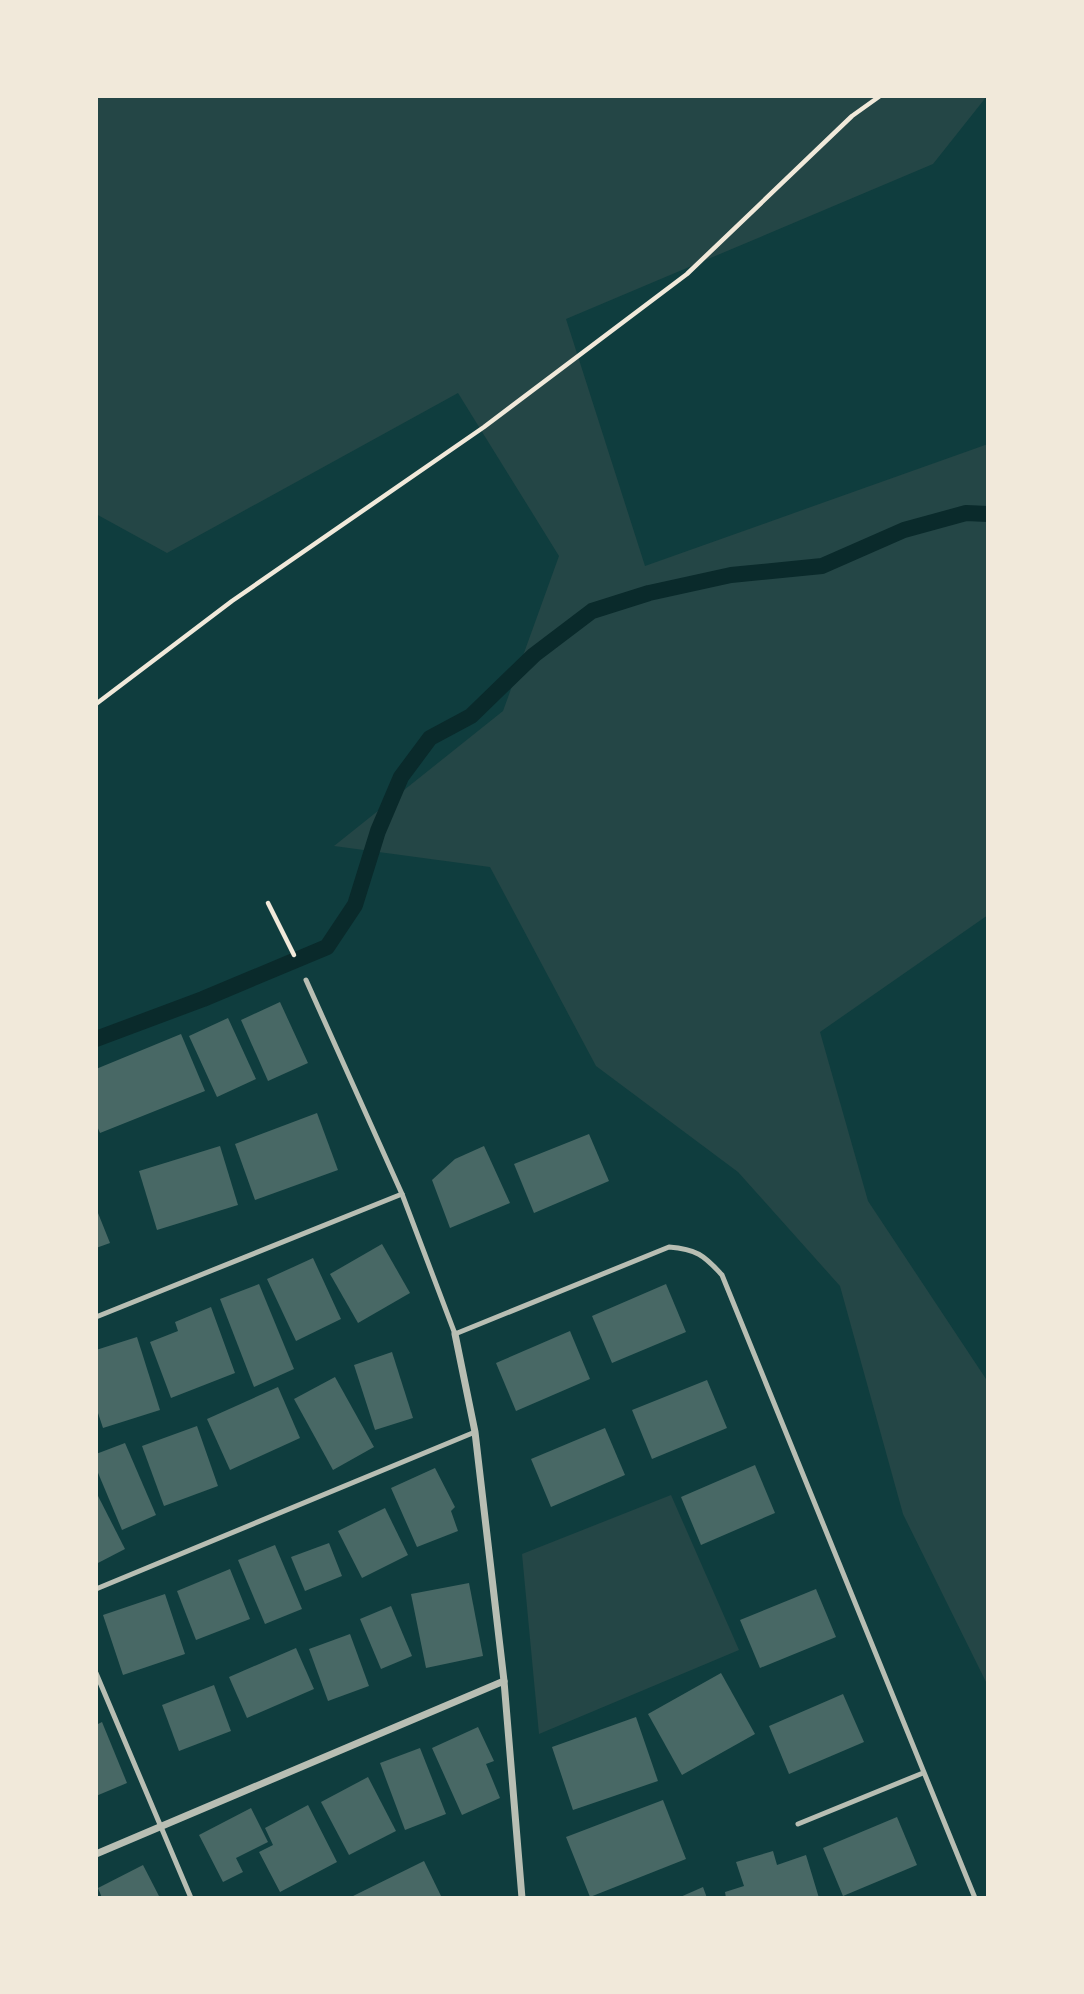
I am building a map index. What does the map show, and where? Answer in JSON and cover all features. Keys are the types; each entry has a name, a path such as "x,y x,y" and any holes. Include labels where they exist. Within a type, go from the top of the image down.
{"street":[{"path":"454,1334 475,1432 504,1681 522,1898"},
{"path":"96,1854 504,1681"}],"lane":[{"path":"306,980 402,1194 454,1334 669,1247 690,1249 708,1259 722,1275 975,1898"},
{"path":"96,1317 402,1194"},
{"path":"96,1589 475,1432"},
{"path":"96,1673 191,1898"},
{"path":"798,1825 923,1773"}],"path":[{"path":"96,704 232,601 484,427 687,274 852,116 880,96"},
{"path":"268,903 289,946"}],"shaded area":[{"path":"96,96 987,96 933,164 566,319 645,566 988,444 988,915 820,1032 868,1201 988,1382 988,1686 903,1514 840,1286 738,1172 596,1066 490,867 334,846 503,711 559,556 458,393 167,553 96,514"},
{"path":"671,1495 739,1650 539,1734 522,1554"}],"building":[{"path":"280,1002 308,1063 268,1081 241,1020"},
{"path":"228,1018 256,1079 217,1097 189,1036"},
{"path":"181,1034 205,1091 100,1133 96,1124 96,1069"},
{"path":"317,1113 338,1170 255,1200 235,1144"},
{"path":"589,1134 609,1181 534,1213 514,1164"},
{"path":"220,1146 238,1205 157,1230 139,1171"},
{"path":"484,1146 510,1203 450,1228 432,1180 455,1159"},
{"path":"96,1208 110,1243 96,1248"},
{"path":"382,1244 410,1293 358,1323 330,1274"},
{"path":"313,1258 341,1319 296,1341 267,1279"},
{"path":"259,1284 294,1369 254,1387 220,1299"},
{"path":"666,1284 686,1332 612,1363 592,1316"},
{"path":"211,1307 235,1373 171,1398 150,1342 178,1331 175,1322"},
{"path":"570,1331 590,1379 516,1411 496,1363"},
{"path":"137,1337 160,1410 103,1428 96,1407 96,1350"},
{"path":"392,1352 413,1418 375,1430 354,1365"},
{"path":"335,1377 374,1447 333,1470 294,1399"},
{"path":"707,1380 727,1428 652,1459 632,1410"},
{"path":"278,1387 300,1438 230,1470 207,1419"},
{"path":"197,1426 218,1486 164,1506 142,1446"},
{"path":"605,1428 625,1475 551,1507 531,1459"},
{"path":"125,1443 156,1515 122,1530 96,1468 96,1454"},
{"path":"755,1465 775,1513 701,1545 681,1497"},
{"path":"435,1468 455,1507 451,1511 458,1531 417,1547 391,1488"},
{"path":"96,1492 125,1549 96,1564"},
{"path":"385,1508 408,1555 362,1578 338,1531"},
{"path":"329,1543 342,1576 305,1591 291,1557"},
{"path":"275,1545 302,1609 265,1624 238,1560"},
{"path":"230,1569 250,1619 196,1640 177,1591"},
{"path":"469,1583 483,1656 426,1668 411,1594"},
{"path":"816,1589 836,1637 760,1668 740,1620"},
{"path":"165,1594 185,1654 123,1675 103,1615"},
{"path":"391,1606 412,1656 381,1669 360,1619"},
{"path":"350,1634 369,1686 328,1701 309,1649"},
{"path":"296,1648 314,1689 247,1718 229,1677"},
{"path":"721,1673 755,1734 682,1775 648,1714"},
{"path":"214,1685 231,1731 179,1751 162,1705"},
{"path":"843,1694 864,1742 789,1774 769,1726"},
{"path":"636,1717 658,1781 573,1810 552,1747"},
{"path":"102,1722 127,1783 96,1796 96,1725"},
{"path":"478,1727 494,1761 486,1764 500,1798 462,1815 432,1748"},
{"path":"420,1748 446,1814 405,1830 380,1763"},
{"path":"368,1777 396,1831 349,1855 321,1802"},
{"path":"663,1800 686,1859 590,1897 566,1837"},
{"path":"308,1805 337,1862 280,1892 259,1852 273,1845 265,1828"},
{"path":"251,1808 268,1842 236,1858 243,1872 223,1882 199,1835"},
{"path":"897,1817 917,1865 843,1896 823,1848"},
{"path":"773,1851 777,1865 806,1855 819,1898 726,1898 725,1892 744,1886 736,1862"},
{"path":"424,1861 442,1898 349,1898"},
{"path":"143,1865 160,1898 102,1898 98,1888"},
{"path":"703,1887 707,1898 678,1898"}],"waterway":[{"path":"96,1039 203,999 327,947 355,905 378,831 401,777 430,738 471,716 534,655 592,611 649,593 731,575 822,566 904,530 966,513 988,514"}]}
